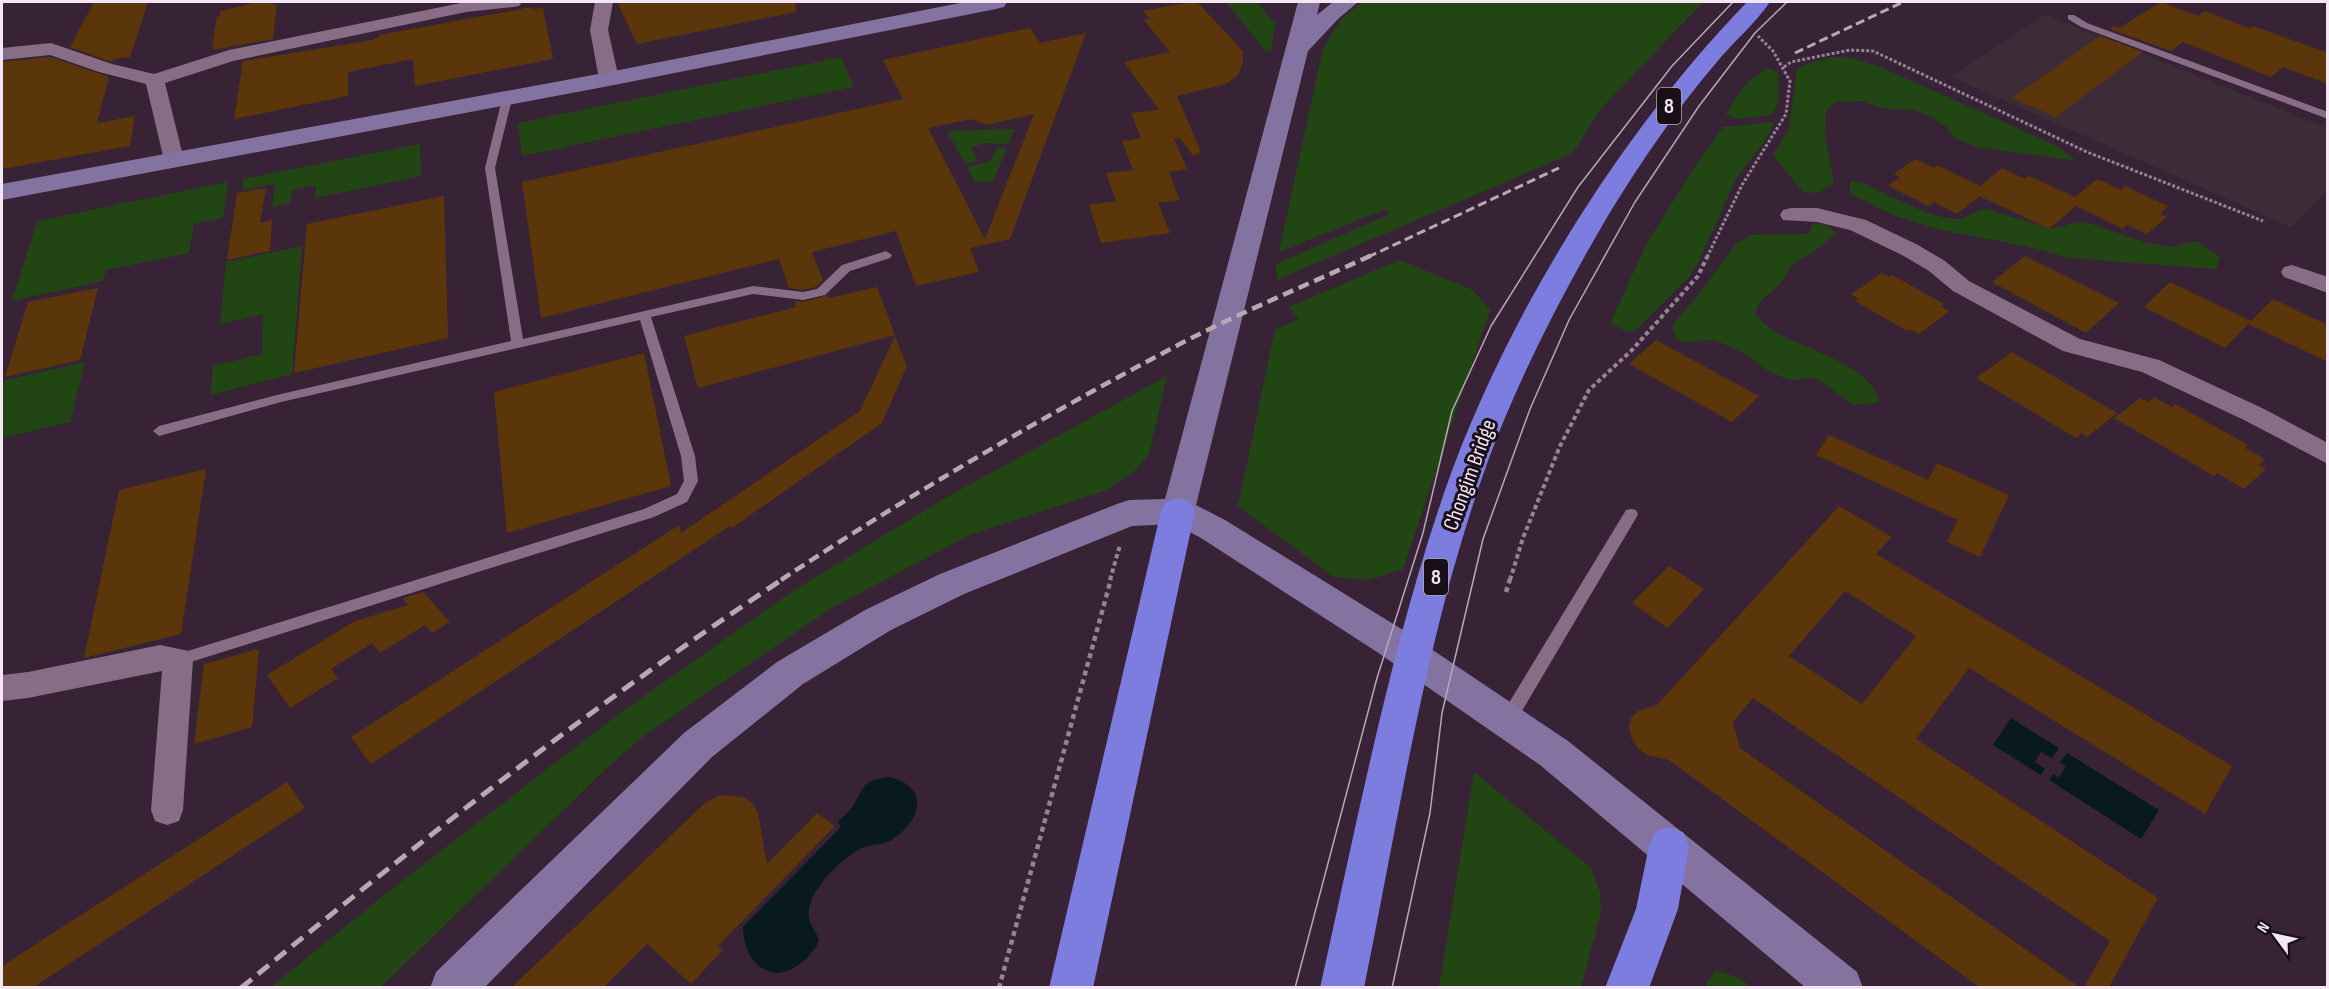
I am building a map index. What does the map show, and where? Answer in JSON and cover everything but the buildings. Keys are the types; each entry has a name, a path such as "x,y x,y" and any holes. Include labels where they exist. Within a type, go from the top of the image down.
{"highway":[{"name":"8","path":"1747,29 1759,2"},
{"name":"Chongim Bridge","path":"1342,987 1423,623 1461,493 1505,379 1549,294 1608,194 1645,138 1698,68 1747,29"},
{"path":"1071,987 1178,511"},
{"path":"1627,987 1657,909 1669,846"}],"main road":[{"path":"2,193 609,80 996,2"},
{"path":"1178,511 1309,2"},
{"path":"1297,50 1330,14 1347,2"},
{"path":"452,987 698,745 790,673 878,620 952,584 1129,513 1178,511 1213,529 1390,641 1554,753 1841,987"}],"street":[{"path":"2,54 51,49 106,68 155,80 229,56 466,7 513,2"},
{"path":"603,2 599,30 609,80"},
{"path":"155,80 174,160"},
{"path":"1791,215 1817,214 1858,225 1910,250 1937,266 1961,286 2073,345 2150,366 2253,414 2328,455"},
{"path":"2292,272 2328,286"},
{"path":"2,688 50,681 160,658 178,660 167,810"}],"lane":[{"path":"2071,17 2084,25 2328,116"},
{"path":"507,99 490,168 518,345"},
{"path":"159,431 281,398 753,290 803,296 821,292 846,268 886,255"},
{"path":"178,660 649,513 682,498 691,481 688,456 645,316"},
{"path":"1507,721 1631,514"}],"path":[{"path":"1506,592 1523,538 1560,446 1589,390 1632,350 1698,276 1742,185 1786,114 1790,81 1784,66 1773,51 1747,29"},
{"path":"1784,66 1791,62 1850,50 1873,51 2087,152 2263,221"},
{"path":"999,987 1129,513"}],"shaded area":[{"path":"2045,15 2327,128 2327,192 2291,227 1951,77"},
{"path":"2011,718 2059,748 2052,758 2041,752 2035,762 2045,769 2041,775 1993,745"},
{"path":"2067,753 2159,810 2141,839 2049,780 2053,774 2059,778 2066,766 2060,762"},
{"path":"889,777 911,788 916,796 915,814 910,823 893,839 862,848 854,853 826,877 812,898 809,908 809,918 819,939 807,958 784,972 763,969 755,963 749,953 743,927 841,827 838,822 853,806 864,787 874,780"}],"green space":[{"path":"1226,2 1257,2 1275,24 1271,52 1264,49"},
{"path":"1362,2 1703,2 1599,111 1573,153 1277,280 1276,264 1390,214 1386,209 1279,252 1323,48 1342,18"},
{"path":"841,57 854,87 522,156 518,123"},
{"path":"1835,57 1850,58 1878,66 2059,147 2076,161 1977,147 1955,138 1946,127 1930,116 1913,110 1880,108 1862,101 1835,102 1826,111 1825,134 1834,183 1818,193 1803,192 1773,155 1789,129 1797,70 1806,64"},
{"path":"1770,68 1778,73 1779,84 1778,100 1772,115 1740,119 1726,115 1744,87 1755,76"},
{"path":"1774,122 1768,136 1736,179 1690,276 1638,328 1628,332 1610,323 1647,243 1692,171 1723,127"},
{"path":"1014,129 1009,144 986,143 971,147 978,161 965,164 947,131"},
{"path":"420,144 421,176 315,198 316,185 292,190 290,203 272,207 275,184 242,190 243,179"},
{"path":"997,147 1007,148 993,181 975,182 967,167 991,161"},
{"path":"1850,181 1863,183 1920,210 1944,217 1960,219 1987,209 2048,228 2064,227 2073,223 2089,223 2147,243 2171,247 2197,241 2220,257 2216,269 2070,258 2025,246 1941,230 1895,216 1850,194"},
{"path":"228,182 223,218 194,224 189,253 106,270 103,281 12,301 37,221"},
{"path":"1813,224 1825,224 1836,233 1819,248 1791,266 1781,283 1760,302 1754,314 1775,332 1852,369 1875,390 1879,402 1853,405 1816,378 1790,380 1770,372 1741,351 1714,340 1685,342 1676,339 1672,325 1700,293 1736,244 1751,235 1808,234"},
{"path":"302,246 292,374 210,395 213,366 262,354 263,314 220,324 226,262"},
{"path":"1399,260 1473,290 1490,310 1403,569 1369,580 1334,577 1238,506 1275,329 1299,319 1289,307"},
{"path":"85,362 70,422 2,438 2,381"},
{"path":"1167,376 1149,454 1136,470 1107,490 972,534 833,607 641,738 607,768 381,987 271,987 384,895 616,716 796,589 945,498"},
{"path":"1474,772 1591,868 1600,892 1601,912 1581,987 1439,987"},
{"path":"1716,970 1739,978 1751,987 1704,987"}],"tram line":[{"path":"1295,988 1377,678 1423,533 1452,411 1491,326 1578,187 1672,66 1733,2"},
{"path":"1392,988 1430,813 1442,713 1483,539 1530,409 1569,320 1635,202 1699,106 1755,33 1787,2"}],"railway":[{"path":"1795,53 1903,2"},
{"path":"1368,257 1559,168"},
{"path":"781,580 927,487 1127,372 1226,321 1372,255"},
{"path":"241,988 507,776 643,675 783,579"}]}
